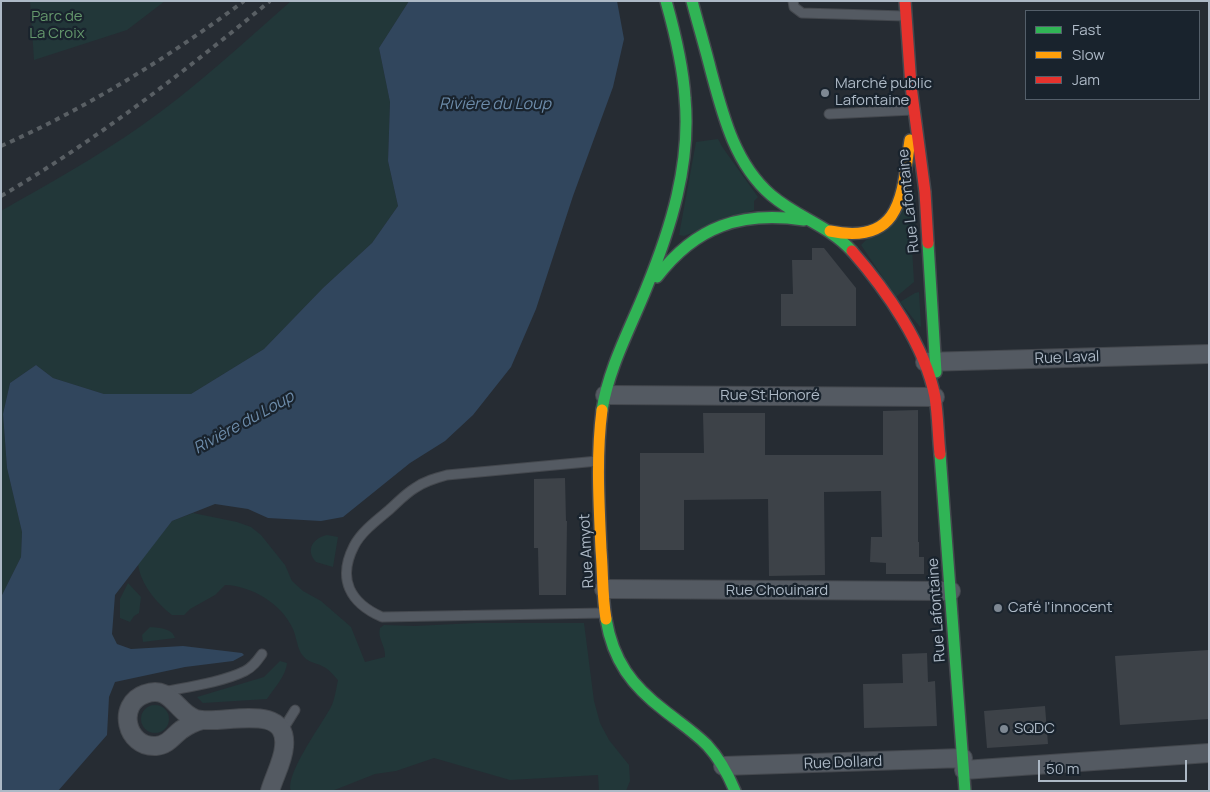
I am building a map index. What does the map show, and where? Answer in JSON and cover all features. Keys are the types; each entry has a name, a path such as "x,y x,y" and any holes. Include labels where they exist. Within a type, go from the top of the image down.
{"main road":[{"name":"Rue Amyot","path":"666,1 683,77 687,116 684,158 674,210 666,238 618,354 605,395 600,425 598,461 606,613 610,635 621,665 635,685 697,736 716,755 735,791"},
{"path":"692,1 725,119 736,147 749,170 765,189 788,208 830,231 847,245 863,263 930,362"},
{"name":"Rue Lafontaine","path":"905,1 914,114 925,192 930,362 935,397 951,591 965,791"},
{"path":"830,231 854,234 870,232 883,225 893,213 902,194 914,114"},
{"path":"645,292 669,262 683,249 713,229 731,222 753,218 787,217 809,220"}],"street":[{"name":"Rue Laval","path":"930,362 1209,354"},
{"name":"Rue St Honoré","path":"605,395 935,397"},
{"name":"Rue Chouinard","path":"604,589 951,591"},
{"path":"202,720 187,726 162,745 153,746 140,742 133,736 128,718 129,709 141,696 150,692 159,692 172,699 189,716 202,720 262,718 275,723 282,731 284,748 270,791"},
{"name":"Rue Dollard","path":"723,766 963,764 1209,753"}],"lane":[{"path":"793,1 794,7 802,13 906,16"},
{"path":"829,114 914,114"},
{"path":"598,461 447,475 430,480 407,494 366,530 354,545 349,559 347,582 350,591 358,602 371,612 382,617 606,613"},
{"path":"159,692 209,682 245,671 262,654"},
{"path":"282,731 295,710"}],"green space":[{"name":"Parc de La Croix","path":"30,1 165,1 127,30 34,60"},
{"path":"291,1 409,1 379,48 390,102 388,161 398,206 372,243 323,288 264,349 191,394 104,394 53,378 36,365 10,383 3,414 7,468 22,532 21,557 1,597 1,211 90,159 161,112"},
{"path":"718,139 758,197 754,201 754,210 684,236 679,235 696,142"},
{"path":"915,192 916,223 911,230 914,282 896,297 861,245"},
{"path":"919,292 921,326 920,327 900,302"},
{"path":"193,513 237,522 251,527 261,535 285,565 292,581 303,591 321,601 351,627 365,662 385,657 379,632 380,628 384,625 584,623 594,701 600,723 609,740 629,765 630,781 626,791 599,791 598,775 510,780 434,758 396,771 375,774 332,791 291,791 293,773 305,749 331,707 338,680 326,668 308,661 304,657 288,620 273,604 255,593 235,586 225,585 215,595 190,609 184,615 172,615 155,599 142,579 138,564 172,521"},
{"path":"327,535 338,537 333,567 316,562 311,553 314,542"},
{"path":"128,583 141,597 139,613 130,622 120,618 120,599"},
{"path":"150,627 168,630 175,638 143,642 142,635"},
{"path":"280,661 287,663 286,668 267,699 203,703 197,697 264,677"},
{"path":"155,705 165,709 169,719 165,729 155,733 145,729 141,719 145,709"}],"water":[{"name":"Rivière du Loup","path":"409,1 617,1 624,39 613,87 573,196 536,309 511,367 473,415 445,441 410,463 343,517 321,521 268,518 248,509 215,504 172,521 115,595 112,634 117,644 131,649 183,646 242,653 244,655 233,661 185,667 115,682 109,697 107,735 58,791 1,791 1,597 21,557 22,532 7,468 3,414 10,383 36,365 53,378 104,394 191,394 264,349 323,288 372,243 398,206 388,161 390,102 379,48"}],"building":[{"path":"812,248 824,248 856,288 856,326 781,326 781,294 793,294 792,260 812,260"},
{"path":"918,410 918,542 919,557 924,557 924,574 886,574 886,563 870,562 871,537 882,537 881,491 824,492 825,575 769,576 768,499 684,500 684,550 640,550 640,453 704,453 703,413 765,413 765,455 883,455 883,411"},
{"path":"565,478 567,521 566,595 539,595 538,548 534,548 534,479"},
{"path":"1209,650 1209,719 1120,725 1115,656"},
{"path":"927,653 928,682 935,681 937,726 864,728 863,684 903,683 902,654"},
{"path":"1045,706 1048,744 987,748 984,711"}],"railway":[{"path":"1,146 64,115 127,80 187,42 244,1"},
{"path":"1,196 72,152 140,104 270,1"}],"traffic: fast":[{"path":"602,410 615,363 663,243 671,219 682,171 686,123 684,86 678,49 666,1"},
{"path":"692,1 726,122 739,154 748,169 759,183 781,203 823,228 852,251"},
{"path":"657,277 688,245 704,234 721,226 760,218 804,220"},
{"path":"928,243 936,372"},
{"path":"940,454 965,791"},
{"path":"606,619 609,634 619,660 634,682 653,702 692,731 707,745 723,766 735,791"}],"traffic: slow":[{"path":"830,231 854,234 872,231 885,223 894,211 900,196 910,140"},
{"path":"602,410 598,480 603,593 606,619"}],"traffic: jam":[{"path":"905,1 911,86 925,192 928,243"},
{"path":"852,251 891,301 923,358 935,397 940,454"}],"place":[{"name":"Marché public Lafontaine","path":"825,93"},
{"name":"Café l'innocent","path":"998,608"},
{"name":"SQDC","path":"1004,729"}]}
